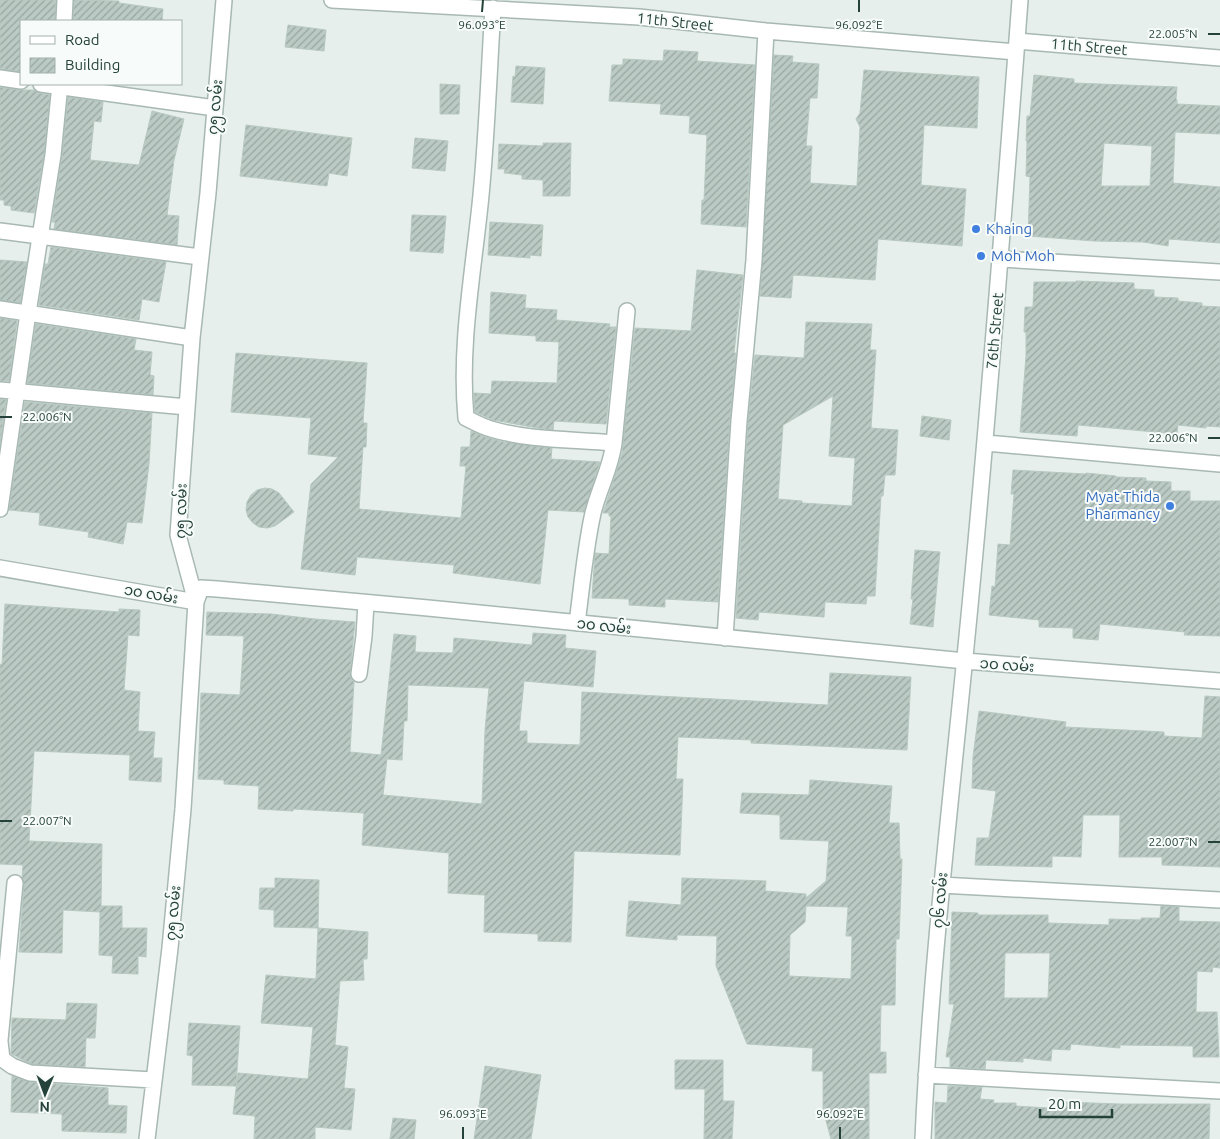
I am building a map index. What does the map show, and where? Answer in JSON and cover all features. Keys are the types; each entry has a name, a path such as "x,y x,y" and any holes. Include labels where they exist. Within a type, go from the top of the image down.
{"street":[{"path":"64,20 65,0"},
{"name":"၇၅ လမ်း","path":"147,1139 172,930 196,602 178,535 192,338 215,108 220,0"},
{"name":"11th Street","path":"332,0 639,17 766,31 1220,58"},
{"name":"76th Street","path":"965,662 986,443 1020,0"},
{"path":"493,8 482,193 466,340 464,392 466,418 490,429 518,436 552,440 584,440 614,443"},
{"path":"725,638 739,421 754,260 766,31"},
{"path":"0,78 20,81"},
{"path":"0,509 53,155 60,85 215,108"},
{"path":"0,231 200,257"},
{"path":"1001,259 1220,272"},
{"path":"0,309 192,338"},
{"path":"577,623 587,543 602,482 612,456 627,311"},
{"path":"0,390 187,408"},
{"path":"986,443 1220,464"},
{"name":"၁၀ လမ်း","path":"0,568 196,602 201,588 366,602 965,662 1220,681"},
{"path":"359,674 366,602"},
{"name":"၇၆ လမ်း","path":"923,1139 926,1075 941,885 965,662"},
{"path":"16,882 0,1041 2,1059 12,1066 30,1073 153,1080"},
{"path":"941,885 1220,900"},
{"path":"926,1075 1220,1091"}],"building":[{"path":"0,0 56,0 55,20 20,20 20,72 0,69"},
{"path":"74,0 119,1 119,3 163,9 162,20 73,20"},
{"path":"288,25 326,30 324,51 285,47"},
{"path":"664,50 698,52 697,61 755,65 746,227 701,224 707,135 689,133 690,116 660,114 661,104 609,101 612,65 623,65 623,59 663,61"},
{"path":"774,55 793,56 792,62 819,64 817,98 810,98 806,146 812,146 810,183 857,186 860,127 856,119 860,113 864,70 979,77 977,128 924,125 921,185 966,189 962,246 878,239 875,280 793,275 791,298 760,296"},
{"path":"516,66 545,68 543,104 511,102 513,76 515,77"},
{"path":"1034,75 1074,79 1074,83 1177,87 1177,104 1220,106 1220,134 1175,132 1173,183 1220,187 1220,243 1169,239 1168,246 1143,242 1094,241 1028,236 1030,177 1026,176 1026,141 1027,116 1030,116","holes":["1104,143 1152,146 1150,186 1101,186"]},
{"path":"440,84 460,85 459,114 440,114"},
{"path":"0,87 34,90 50,95 44,154 34,213 11,210 11,206 4,205 4,200 0,200"},
{"path":"68,97 103,102 101,122 94,121 90,160 139,165 152,111 184,119 174,160 167,215 179,216 177,245 54,229 55,222 52,222 62,156"},
{"path":"246,125 352,138 347,176 329,173 327,186 240,176"},
{"path":"415,138 448,141 445,171 412,168"},
{"path":"543,143 571,143 570,196 543,196 543,180 522,179 522,175 504,173 505,169 498,169 499,144 543,146"},
{"path":"412,215 446,216 443,253 410,251"},
{"path":"490,222 543,225 541,256 530,255 530,258 488,255"},
{"path":"51,247 166,262 159,302 142,299 139,320 39,305 45,264 48,264"},
{"path":"0,260 27,262 20,303 0,300"},
{"path":"697,270 743,275 734,353 736,353 718,602 665,599 665,607 629,605 629,599 592,598 595,553 609,554 611,516 609,516 609,513 603,513 622,454 635,328 691,331"},
{"path":"1034,282 1134,283 1134,289 1154,290 1154,297 1178,298 1178,301 1202,303 1202,306 1220,307 1220,427 1206,426 1206,428 1178,425 1177,434 1078,425 1077,436 1020,432 1026,356 1026,332 1024,332 1025,307 1033,307"},
{"path":"491,292 526,295 525,308 557,310 556,320 610,324 609,327 616,327 606,424 554,421 553,430 493,420 475,412 474,393 491,394 492,381 557,383 559,342 536,341 536,336 489,333"},
{"path":"0,318 17,321 9,381 0,381"},
{"path":"806,322 872,324 870,350 876,350 871,428 898,430 895,475 885,475 883,496 881,496 875,596 867,596 866,604 825,602 824,617 759,612 758,620 736,618 748,422 755,355 804,358","holes":["833,396 829,456 855,458 852,506 802,503 802,501 778,499 783,425"]},
{"path":"36,324 136,339 134,350 152,352 150,375 154,376 153,395 27,383"},
{"path":"236,353 367,363 363,423 367,423 366,447 363,447 359,509 461,518 466,466 460,466 461,447 470,447 471,431 504,442 552,448 551,459 600,462 584,512 548,510 540,584 453,573 454,565 357,557 355,575 301,569 311,484 338,457 308,454 311,418 231,412"},
{"path":"0,399 6,400 0,443"},
{"path":"25,402 152,413 149,464 142,523 127,522 123,544 88,537 89,532 39,525 40,513 9,510"},
{"path":"922,416 951,420 949,440 920,436"},
{"path":"1013,470 1146,478 1146,481 1171,482 1171,491 1190,491 1190,501 1220,501 1220,636 1184,635 1185,632 1100,624 1098,640 1073,638 1073,628 1039,627 1039,620 989,615 992,586 995,587 998,544 1010,545 1014,494 1011,494"},
{"path":"265,488 279,493 294,512 275,526 267,528 259,527 253,523 248,517 246,510 247,502 251,495 257,490"},
{"path":"915,550 940,552 933,627 910,624"},
{"path":"5,604 119,612 119,609 140,610 139,636 128,635 124,690 140,692 138,731 155,732 153,758 162,758 161,782 129,780 130,755 34,751 29,841 102,844 101,906 122,906 122,928 147,928 146,957 138,956 138,974 112,973 113,956 99,955 100,912 63,910 62,953 19,952 24,884 22,878 23,865 0,864 0,664 2,665"},
{"path":"207,612 271,614 355,622 350,673 354,682 350,752 381,755 394,634 416,636 415,652 453,653 454,638 532,645 533,633 566,635 565,648 596,651 593,687 524,681 519,731 527,731 527,743 580,745 582,692 828,705 830,673 911,677 907,750 751,743 751,740 678,737 676,779 683,779 680,855 574,851 571,942 538,941 538,934 484,932 485,895 448,893 449,853 362,845 364,813 258,809 259,786 224,784 224,780 198,779 201,693 240,695 244,636 206,635","holes":["408,685 489,688 482,804 383,795 387,759 402,760 404,721 407,721"]},
{"path":"1205,696 1220,697 1220,867 1162,865 1162,857 1119,857 1120,815 1083,815 1081,857 1052,856 1052,867 975,865 977,838 989,838 996,791 972,788 973,757 979,711 1066,722 1065,727 1164,732 1164,736 1202,738"},
{"path":"810,780 892,786 889,823 899,823 900,859 902,859 899,939 896,939 895,1005 881,1005 880,1052 886,1052 886,1073 869,1073 869,1139 831,1139 823,1110 823,1071 812,1071 813,1048 747,1044 716,966 717,936 677,935 677,940 626,936 629,901 681,905 682,878 766,881 765,891 806,894 806,898 826,881 829,841 780,839 780,815 740,813 742,793 809,795","holes":["806,906 848,907 846,936 852,936 851,979 789,976 790,935 805,922"]},
{"path":"275,878 319,880 318,928 274,927 274,910 259,909 260,888 275,888"},
{"path":"1161,906 1179,907 1179,921 1220,922 1220,968 1213,967 1212,972 1197,971 1196,1012 1217,1012 1219,1057 1193,1057 1193,1046 1120,1045 1120,1048 1071,1044 1070,1050 1052,1049 1051,1061 1023,1058 1023,1062 986,1060 985,1069 950,1067 950,1057 946,1057 954,1004 949,1004 952,912 978,913 978,915 1048,915 1048,923 1109,925 1109,919 1141,920 1141,918 1160,918","holes":["1005,953 1050,953 1048,998 1004,998"]},
{"path":"318,928 368,932 367,959 363,959 364,980 340,981 335,1045 348,1047 344,1088 355,1089 351,1130 315,1127 315,1139 254,1139 255,1116 233,1114 238,1073 308,1079 313,1027 261,1023 266,975 316,979"},
{"path":"67,1003 97,1004 95,1038 86,1038 85,1067 32,1064 11,1054 12,1018 66,1020"},
{"path":"189,1023 240,1026 236,1086 192,1085 193,1056 187,1055"},
{"path":"675,1060 723,1060 723,1101 734,1101 732,1139 704,1139 705,1089 675,1089"},
{"path":"485,1066 541,1075 531,1139 474,1139"},
{"path":"12,1076 29,1082 108,1088 108,1105 127,1106 126,1133 62,1131 62,1114 11,1112"},
{"path":"948,1086 982,1087 980,1099 994,1100 993,1103 1016,1103 1016,1106 1065,1109 1065,1102 1210,1104 1209,1139 935,1139 935,1102 947,1103"},
{"path":"393,1118 416,1120 414,1139 390,1139"}],"place":[{"name":"Khaing","path":"976,229"},
{"name":"Moh Moh","path":"981,256"},
{"name":"Myat Thida Pharmancy","path":"1170,506"}]}
